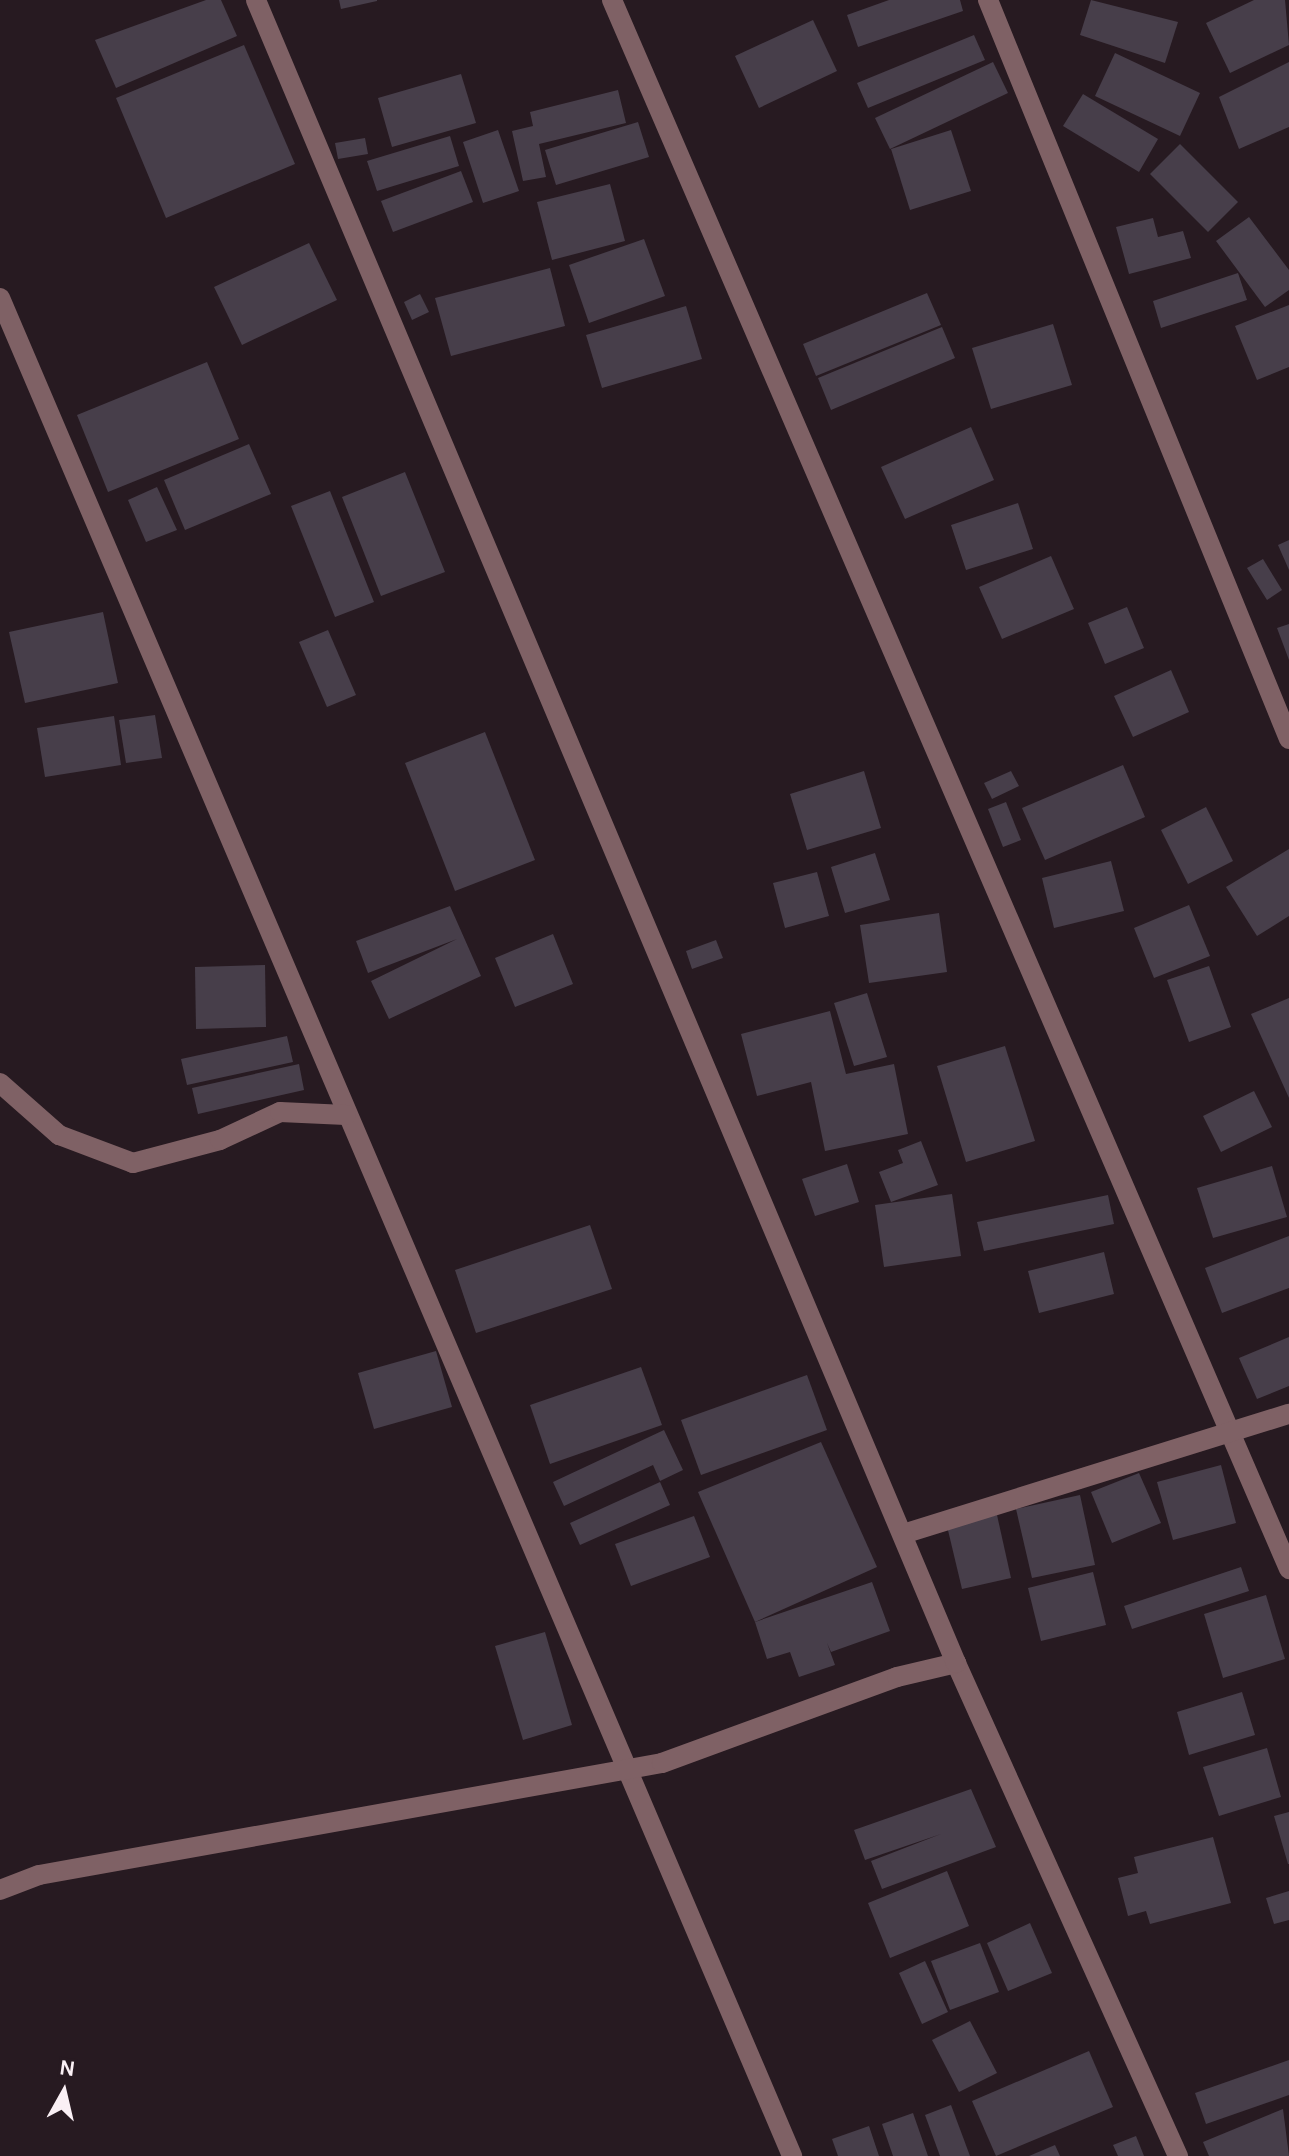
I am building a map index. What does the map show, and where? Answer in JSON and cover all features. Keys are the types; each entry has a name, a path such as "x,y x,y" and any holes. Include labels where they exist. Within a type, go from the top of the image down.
{"street":[{"path":"256,0 956,1663 1178,2156"},
{"path":"612,0 1289,1569"},
{"path":"988,0 1289,739"},
{"path":"0,298 623,1771 792,2156"},
{"path":"0,1083 59,1135 133,1163 220,1140 280,1112 346,1115"},
{"path":"903,1534 1232,1436 1289,1414"},
{"path":"0,1890 39,1875 623,1771 956,1663"}],"building":[{"path":"206,0 221,0 237,36 116,88 95,40"},
{"path":"339,0 377,0 377,1 341,9"},
{"path":"889,0 960,0 963,11 858,47 847,15"},
{"path":"1091,0 1178,22 1165,63 1080,35"},
{"path":"1254,0 1285,0 1289,45 1230,73 1206,23"},
{"path":"813,20 837,71 759,108 735,56"},
{"path":"974,35 985,60 868,108 857,83"},
{"path":"244,45 295,164 166,218 116,98"},
{"path":"1115,53 1200,93 1180,136 1095,96"},
{"path":"993,62 1008,93 890,149 875,118"},
{"path":"1289,62 1289,127 1239,149 1219,97"},
{"path":"461,74 476,123 392,147 378,98"},
{"path":"618,90 626,123 539,144 546,177 523,181 512,131 533,126 530,112"},
{"path":"1083,94 1158,139 1139,172 1063,126"},
{"path":"638,122 649,157 556,185 545,150"},
{"path":"498,130 519,191 483,203 463,142"},
{"path":"951,130 971,191 910,210 891,149"},
{"path":"450,136 459,166 377,191 367,161"},
{"path":"365,138 368,154 338,159 335,143"},
{"path":"1180,144 1238,202 1208,232 1150,174"},
{"path":"461,171 473,202 393,232 381,201"},
{"path":"610,184 625,241 552,260 537,202"},
{"path":"1249,217 1289,270 1289,290 1265,307 1216,241"},
{"path":"1153,218 1158,237 1183,231 1191,258 1129,274 1116,227"},
{"path":"644,239 665,296 589,323 569,265"},
{"path":"309,243 337,300 242,345 214,287"},
{"path":"550,268 565,326 451,356 435,298"},
{"path":"1238,273 1247,300 1161,328 1153,301"},
{"path":"927,293 941,325 816,376 803,344"},
{"path":"420,294 429,312 412,320 404,302"},
{"path":"1289,305 1289,367 1257,380 1235,326"},
{"path":"686,306 702,359 602,388 586,335"},
{"path":"1053,324 1072,385 991,409 972,348"},
{"path":"942,327 955,358 831,410 818,378"},
{"path":"207,362 239,439 108,492 77,415"},
{"path":"971,427 994,480 905,519 881,467"},
{"path":"249,444 271,494 185,530 164,480"},
{"path":"405,472 445,572 381,596 342,497"},
{"path":"157,487 177,530 146,542 128,500"},
{"path":"330,491 374,602 335,617 291,506"},
{"path":"1018,503 1033,549 966,570 951,525"},
{"path":"1289,540 1289,570 1278,545"},
{"path":"1051,556 1074,609 1002,639 979,587"},
{"path":"1263,559 1282,590 1267,600 1247,568"},
{"path":"1127,607 1144,648 1105,664 1088,623"},
{"path":"103,612 118,683 25,703 9,632"},
{"path":"1289,624 1289,660 1277,628"},
{"path":"328,630 356,695 327,707 299,642"},
{"path":"1171,670 1189,712 1133,737 1114,696"},
{"path":"155,715 162,758 126,763 119,720"},
{"path":"114,716 121,765 45,777 37,728"},
{"path":"485,732 535,860 455,891 405,763"},
{"path":"1123,765 1145,817 1045,860 1022,808"},
{"path":"864,771 881,828 807,850 790,794"},
{"path":"1011,771 1019,786 992,799 984,783"},
{"path":"1006,802 1021,840 1003,847 988,809"},
{"path":"1206,807 1233,861 1188,884 1161,830"},
{"path":"1289,849 1289,916 1257,936 1226,887"},
{"path":"875,853 890,900 845,913 831,867"},
{"path":"1111,861 1124,911 1054,928 1042,878"},
{"path":"817,872 829,916 785,928 773,883"},
{"path":"1189,905 1210,956 1154,978 1134,928"},
{"path":"450,906 481,976 389,1019 371,981 457,939 368,973 356,941"},
{"path":"939,913 947,972 869,983 860,925"},
{"path":"553,934 573,984 515,1007 495,958"},
{"path":"716,940 723,958 692,969 686,951"},
{"path":"265,965 266,1027 196,1029 195,967"},
{"path":"1209,966 1231,1027 1189,1042 1167,980"},
{"path":"867,993 887,1057 854,1066 834,1003"},
{"path":"1289,998 1289,1098 1251,1014"},
{"path":"830,1011 846,1074 894,1064 908,1134 825,1151 811,1082 757,1096 741,1034"},
{"path":"287,1036 293,1062 187,1085 181,1059"},
{"path":"1005,1046 1035,1141 966,1162 937,1066"},
{"path":"299,1064 304,1090 198,1114 192,1088"},
{"path":"1254,1091 1272,1127 1221,1152 1203,1116"},
{"path":"921,1141 938,1185 891,1202 879,1172 903,1163 898,1150"},
{"path":"847,1164 859,1202 815,1216 802,1179"},
{"path":"1272,1166 1287,1217 1213,1238 1197,1188"},
{"path":"952,1194 961,1256 884,1267 875,1205"},
{"path":"1108,1195 1114,1224 984,1251 977,1222"},
{"path":"590,1225 612,1289 476,1333 455,1270"},
{"path":"1289,1236 1289,1288 1222,1313 1205,1268"},
{"path":"1104,1252 1114,1294 1039,1313 1028,1271"},
{"path":"1289,1337 1289,1386 1257,1399 1239,1358"},
{"path":"436,1351 452,1407 374,1429 358,1373"},
{"path":"641,1367 662,1425 550,1464 530,1405"},
{"path":"807,1375 827,1430 701,1475 681,1420"},
{"path":"664,1430 683,1470 660,1481 653,1465 564,1506 553,1482"},
{"path":"821,1442 877,1567 755,1622 698,1492"},
{"path":"1221,1465 1236,1523 1173,1540 1157,1482"},
{"path":"1139,1473 1161,1523 1112,1543 1091,1492"},
{"path":"660,1482 670,1505 580,1545 570,1523"},
{"path":"1080,1495 1095,1565 1032,1578 1016,1509"},
{"path":"997,1515 1011,1578 962,1589 947,1526"},
{"path":"694,1516 710,1557 631,1586 615,1544"},
{"path":"1241,1567 1249,1591 1132,1629 1124,1606"},
{"path":"1093,1572 1106,1625 1041,1641 1028,1588"},
{"path":"872,1582 890,1631 831,1652 827,1643 835,1665 799,1677 790,1652 767,1659 755,1622"},
{"path":"1266,1595 1285,1659 1223,1678 1204,1614"},
{"path":"545,1632 572,1725 523,1740 495,1646"},
{"path":"1242,1692 1255,1735 1189,1755 1177,1712"},
{"path":"1267,1748 1281,1797 1219,1816 1203,1767"},
{"path":"971,1789 996,1847 882,1889 871,1861 941,1834 865,1860 854,1830"},
{"path":"1289,1812 1289,1864 1288,1864 1274,1816"},
{"path":"1213,1837 1231,1903 1150,1924 1146,1911 1128,1916 1118,1878 1138,1873 1134,1857"},
{"path":"947,1871 969,1926 890,1958 868,1903"},
{"path":"1289,1891 1289,1920 1274,1924 1266,1898"},
{"path":"1030,1923 1052,1973 1008,1991 987,1943"},
{"path":"980,1943 999,1992 950,2010 931,1961"},
{"path":"925,1961 948,2012 922,2024 899,1973"},
{"path":"970,2021 997,2073 959,2092 932,2040"},
{"path":"1089,2051 1113,2107 996,2156 972,2101"},
{"path":"1289,2060 1289,2095 1206,2124 1195,2093"},
{"path":"951,2105 970,2156 940,2156 925,2115"},
{"path":"1283,2109 1289,2156 1209,2156 1203,2142"},
{"path":"913,2113 928,2156 893,2156 882,2124"},
{"path":"869,2126 879,2156 838,2156 832,2139"},
{"path":"1136,2136 1144,2156 1118,2156 1113,2145"},
{"path":"1055,2145 1060,2156 1029,2156"}]}
